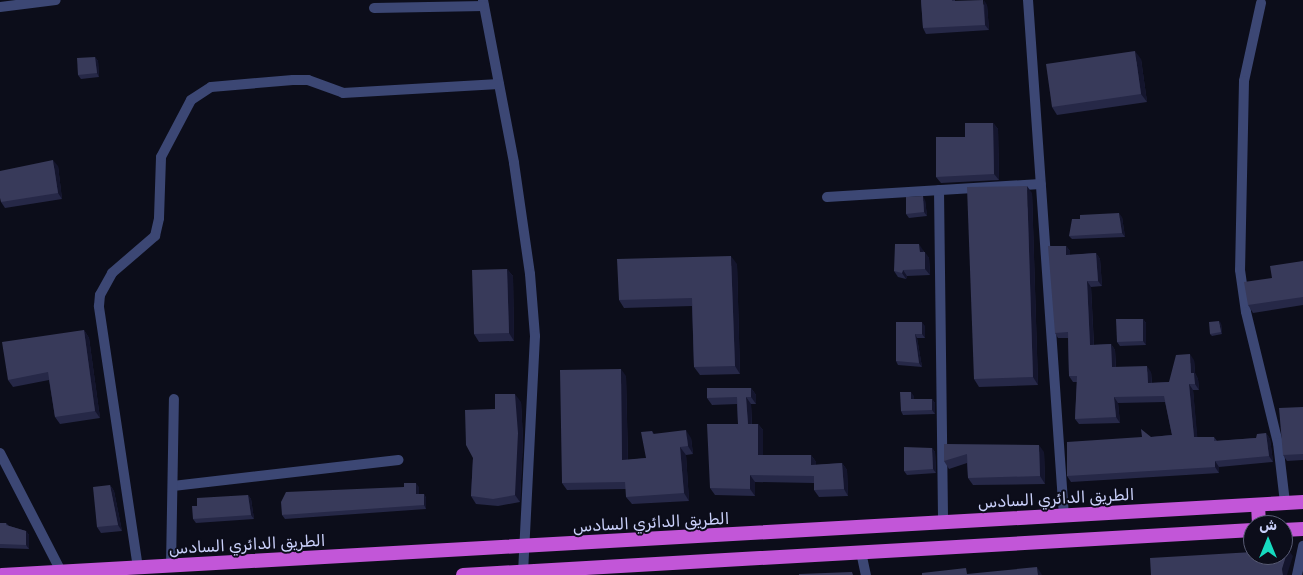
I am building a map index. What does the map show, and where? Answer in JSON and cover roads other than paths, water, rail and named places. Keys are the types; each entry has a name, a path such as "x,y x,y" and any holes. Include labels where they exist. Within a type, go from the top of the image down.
{"highway":[{"name":"الطريق الدائري السادس","path":"2,575 523,548 1303,502"},
{"path":"1258,505 1258,515"},
{"path":"463,575 1243,531"}],"street":[{"path":"7,4 56,0"},
{"path":"1028,0 1064,516"},
{"path":"374,8 484,3 530,274 535,336 522,573"},
{"path":"1261,3 1244,81 1240,270 1246,312 1278,443 1285,503"},
{"path":"138,568 99,306 100,295 112,273 155,236 160,218 160,157 191,100 211,87 293,80 308,80 344,93 499,84"},
{"path":"827,197 1041,184"},
{"path":"939,190 943,523"},
{"path":"171,566 174,400"},
{"path":"0,453 61,571"},
{"path":"173,486 399,460"},
{"path":"1297,575 1303,546"},
{"path":"861,552 866,575"}]}
